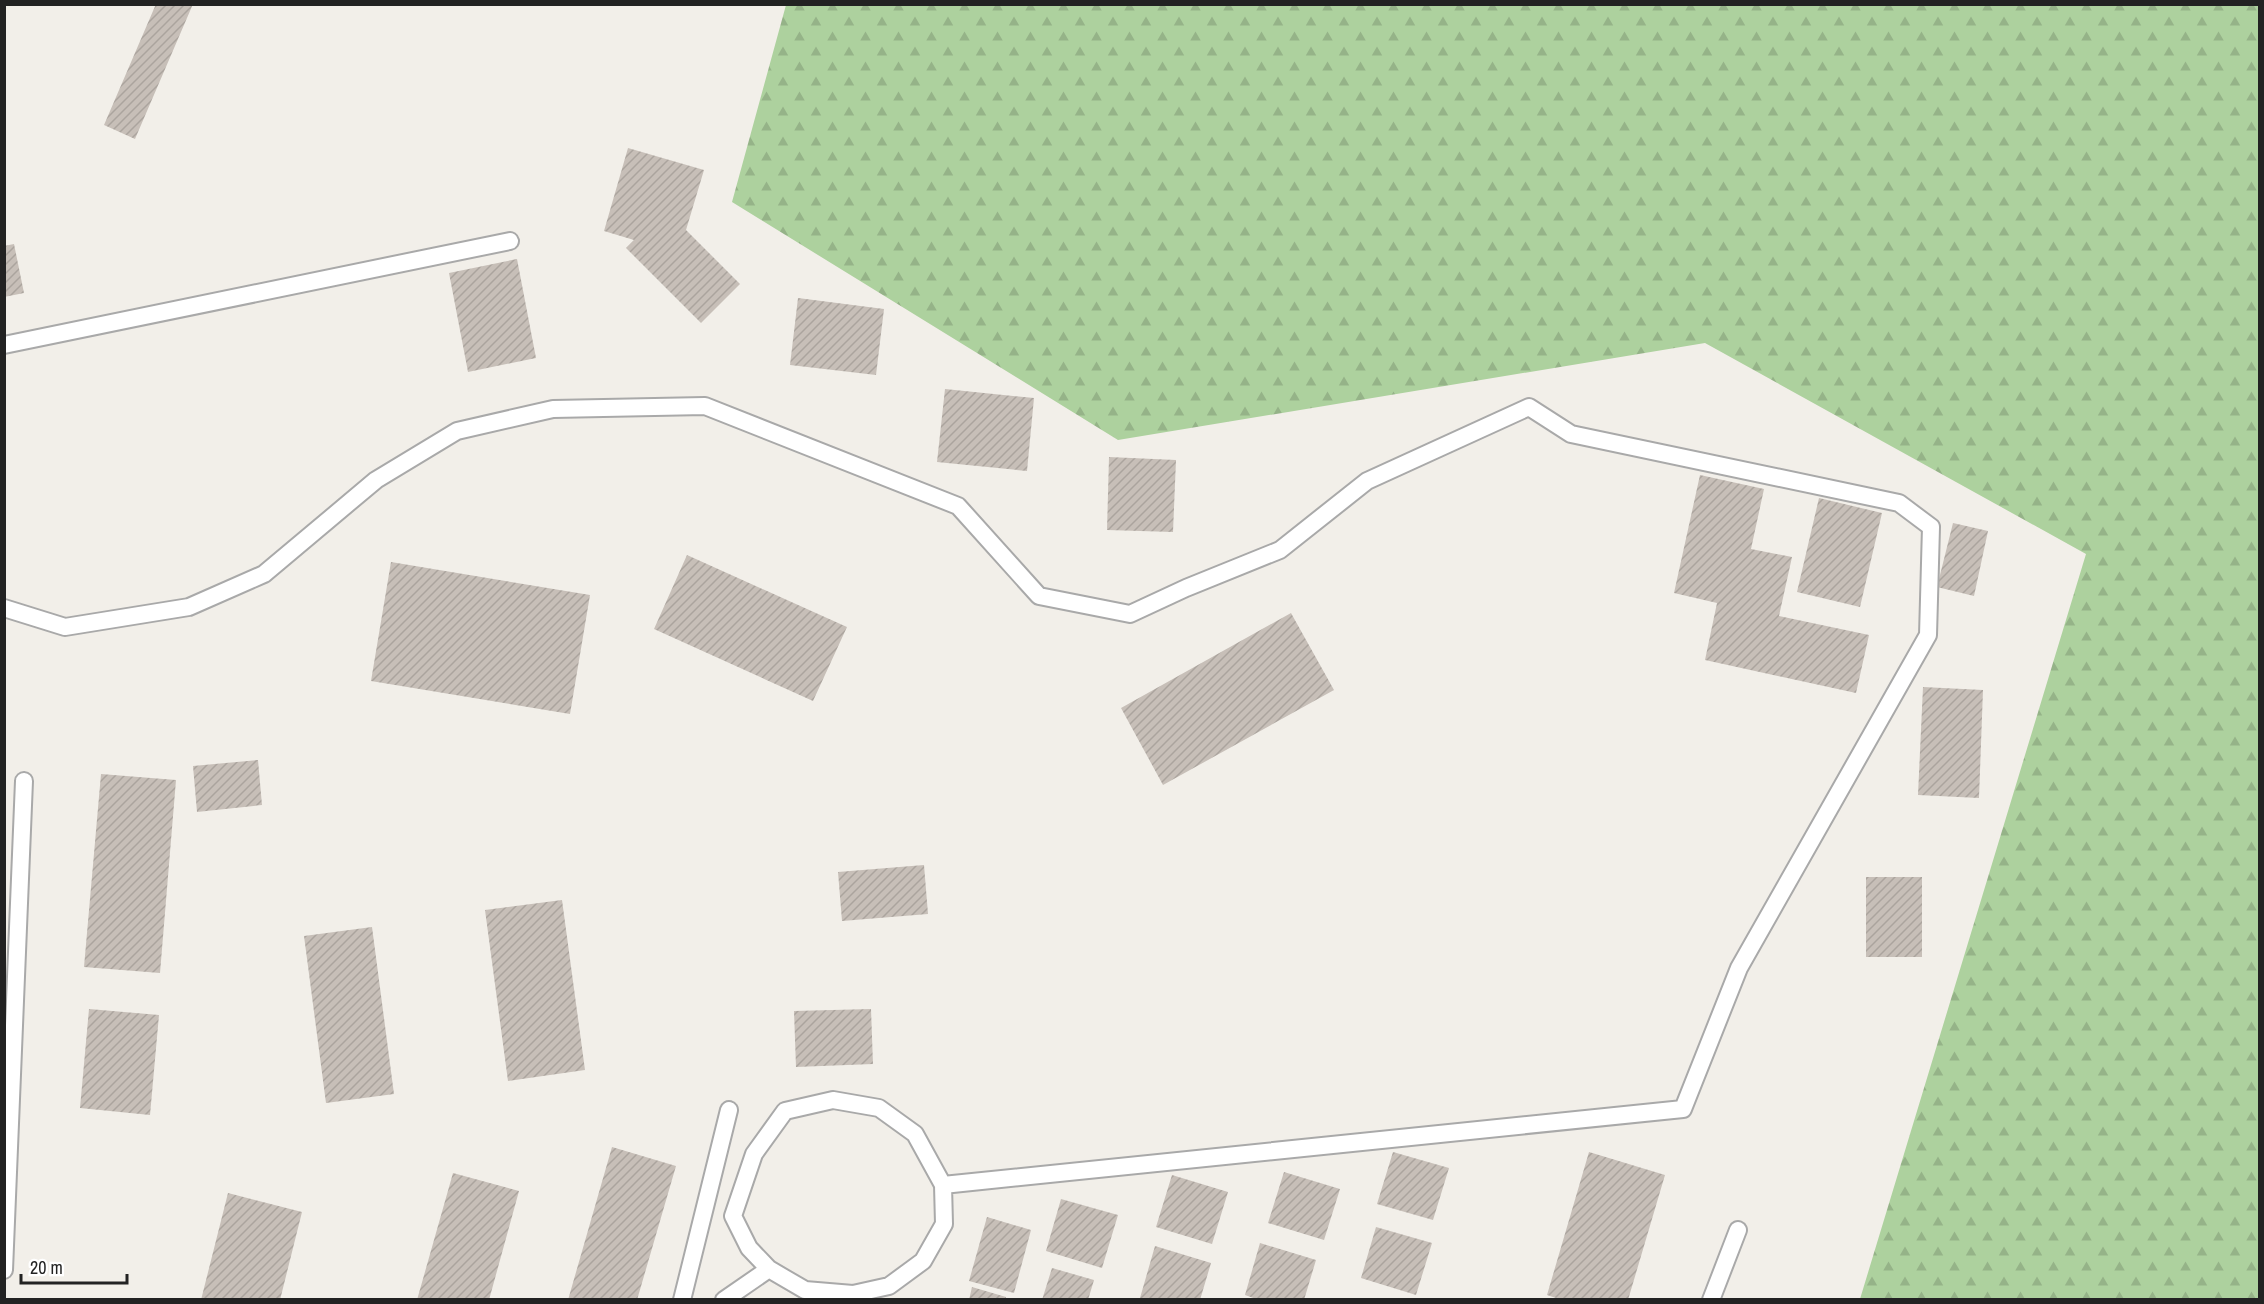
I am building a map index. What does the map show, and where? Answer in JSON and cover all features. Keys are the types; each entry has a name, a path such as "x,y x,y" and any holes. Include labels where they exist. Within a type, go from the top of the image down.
{"lane":[{"path":"4,345 510,241"},
{"path":"4,608 65,627 189,607 264,574 376,480 457,431 554,409 705,406 958,506 1039,596 1130,614 1186,588 1280,550 1367,481 1529,407 1572,434 1899,503 1931,526 1928,634 1738,968 1683,1109 943,1185"},
{"path":"4,1270 24,781"},
{"path":"832,1100 879,1108 915,1134 943,1185 944,1224 923,1261 889,1286 853,1294 805,1290 769,1269 749,1248 733,1216 754,1155 785,1111 832,1100"},
{"path":"682,1299 729,1110"},
{"path":"1711,1299 1738,1230"},
{"path":"724,1299 769,1269"}],"green space":[{"path":"786,5 2259,5 2259,1299 1860,1299 2086,554 1705,343 1118,440 732,202"}],"building":[{"path":"156,4 193,4 135,139 104,125"},
{"path":"628,148 704,170 686,230 740,284 701,323 626,248 634,240 604,231"},
{"path":"14,244 24,293 4,297 4,246"},
{"path":"517,259 536,358 468,372 449,273"},
{"path":"798,298 884,309 876,375 790,365"},
{"path":"945,389 1034,398 1027,471 937,462"},
{"path":"1109,457 1176,460 1173,532 1107,530"},
{"path":"1700,475 1764,489 1751,549 1792,557 1779,616 1869,635 1856,693 1705,660 1717,603 1674,593"},
{"path":"1819,498 1882,513 1860,607 1797,592"},
{"path":"1953,523 1988,531 1974,596 1937,587"},
{"path":"687,555 847,627 813,701 654,629"},
{"path":"391,562 590,595 570,714 371,681"},
{"path":"1291,613 1334,690 1163,785 1121,708"},
{"path":"1923,687 1983,690 1979,798 1918,795"},
{"path":"258,760 262,805 197,812 193,766"},
{"path":"101,774 176,780 160,973 84,967"},
{"path":"924,865 928,914 842,921 838,872"},
{"path":"1866,877 1922,877 1922,957 1866,957"},
{"path":"562,900 585,1070 508,1081 485,910"},
{"path":"372,927 394,1094 326,1103 304,936"},
{"path":"89,1009 159,1015 150,1115 80,1108"},
{"path":"871,1009 873,1064 796,1067 794,1011"},
{"path":"612,1147 676,1166 637,1300 568,1300"},
{"path":"1393,1152 1449,1168 1433,1220 1377,1204"},
{"path":"1589,1152 1665,1175 1628,1300 1562,1300 1547,1295"},
{"path":"1284,1172 1340,1189 1324,1240 1268,1223"},
{"path":"453,1173 519,1191 489,1300 417,1300"},
{"path":"1172,1175 1228,1192 1212,1244 1156,1227"},
{"path":"228,1193 302,1212 280,1300 201,1300"},
{"path":"1061,1199 1118,1215 1102,1268 1046,1251"},
{"path":"987,1217 1031,1230 1014,1293 969,1281"},
{"path":"1376,1227 1432,1243 1416,1295 1361,1278"},
{"path":"1260,1243 1316,1260 1304,1300 1259,1300 1245,1295"},
{"path":"1155,1246 1211,1263 1200,1300 1140,1298"},
{"path":"1052,1268 1094,1280 1088,1300 1042,1300"},
{"path":"972,1287 1006,1297 1006,1300 969,1300"}]}
